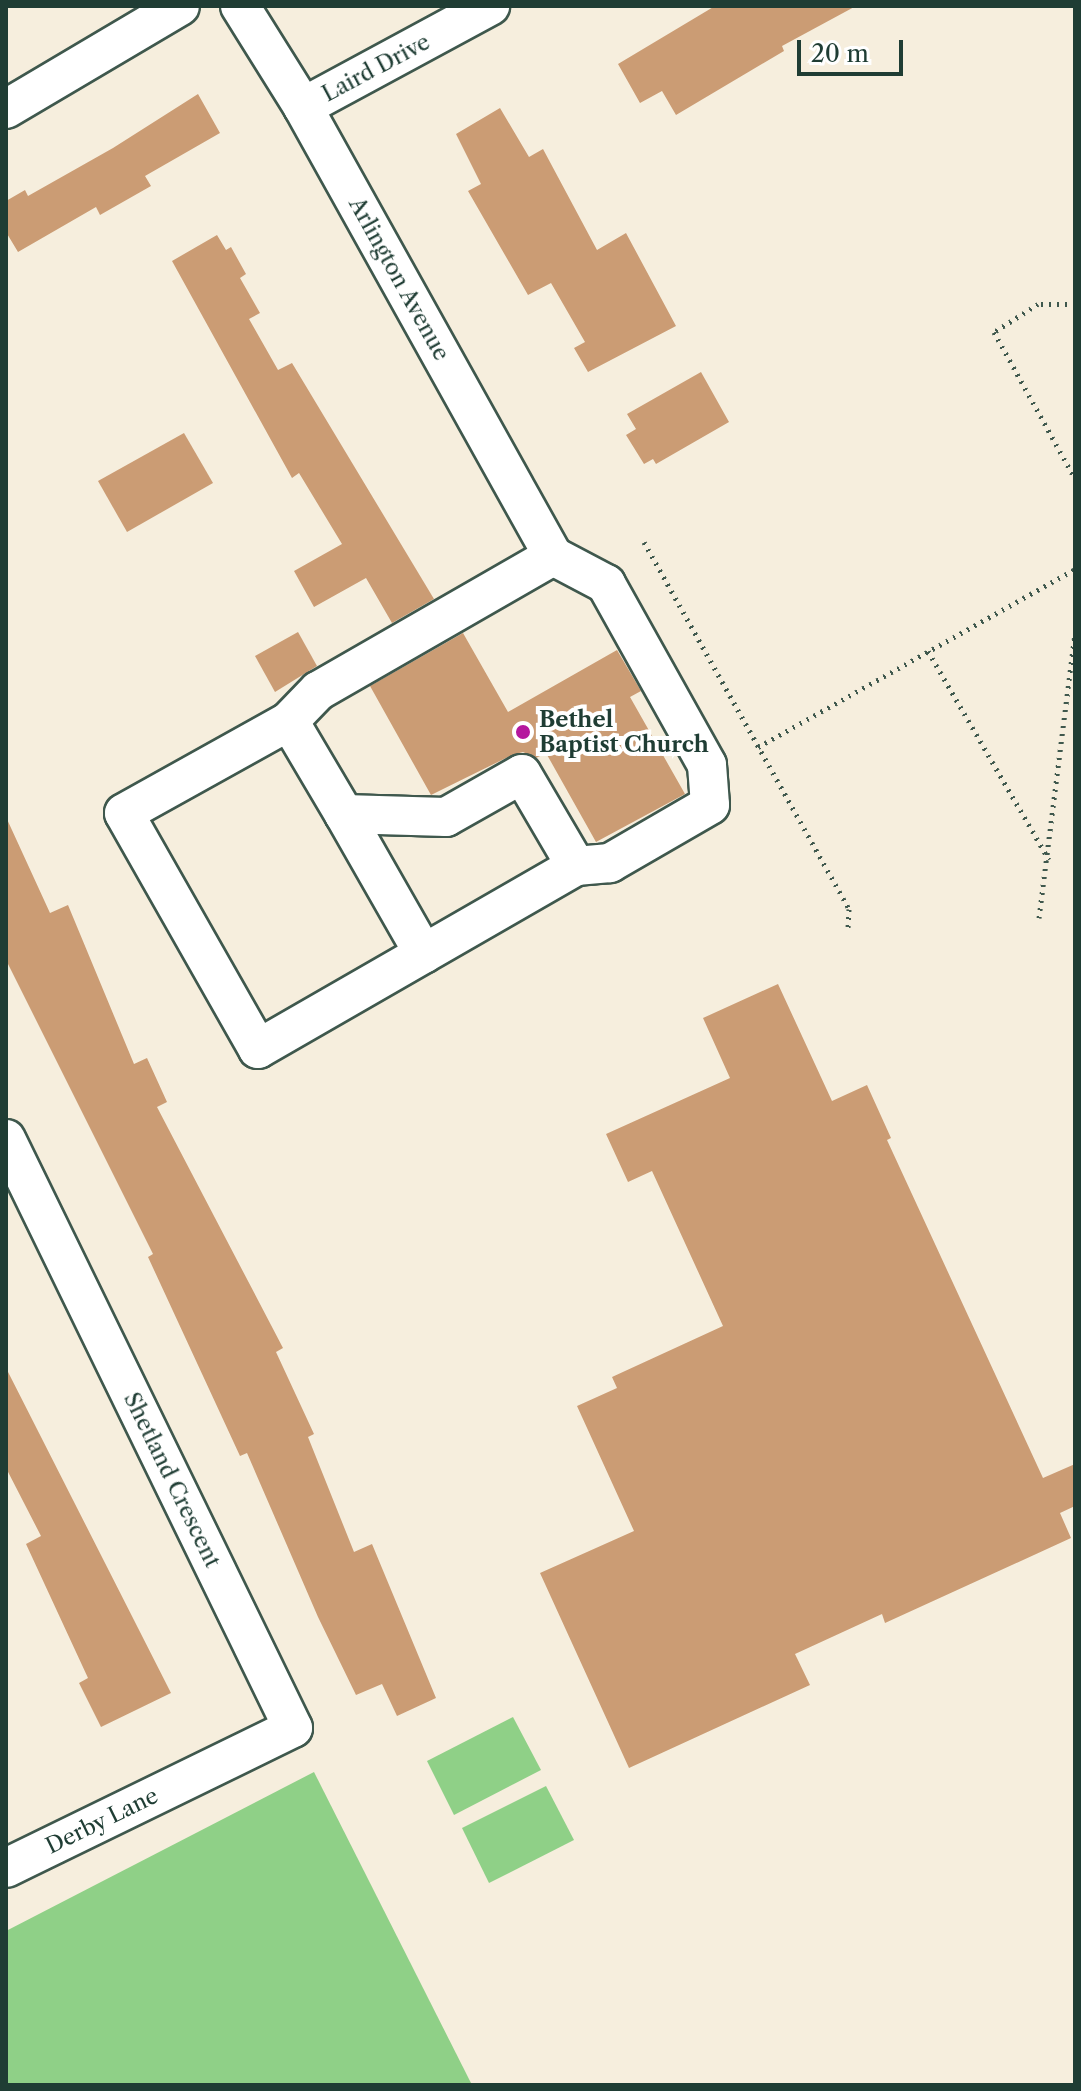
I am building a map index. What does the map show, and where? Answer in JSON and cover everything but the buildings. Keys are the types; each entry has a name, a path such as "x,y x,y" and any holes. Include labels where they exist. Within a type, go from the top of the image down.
{"street":[{"path":"6,109 180,6"},
{"name":"Arlington Avenue","path":"240,6 303,107 553,556"},
{"name":"Laird Drive","path":"303,107 490,6"},
{"path":"553,556 606,584 707,765 710,805 610,863 576,866 258,1049 124,813 289,721 318,691 553,556"},
{"path":"289,721 424,954"},
{"path":"344,814 446,817 522,774 576,866"},
{"name":"Shetland Crescent","path":"6,1139 293,1728 199,1774"},
{"name":"Derby Lane","path":"6,1868 199,1774"}],"path":[{"path":"1075,304 1038,304 994,332 1075,479"},
{"path":"644,542 849,909 848,931"},
{"path":"758,747 1075,569"},
{"path":"1039,918 1050,861 1075,633"},
{"path":"928,651 1050,861"}],"green space":[{"path":"513,1717 541,1770 454,1815 427,1761"},
{"path":"314,1772 472,2085 6,2085 6,1931"},
{"path":"546,1786 574,1840 489,1883 462,1828"}],"place":[{"name":"Bethel Baptist Church","path":"523,732"}]}
